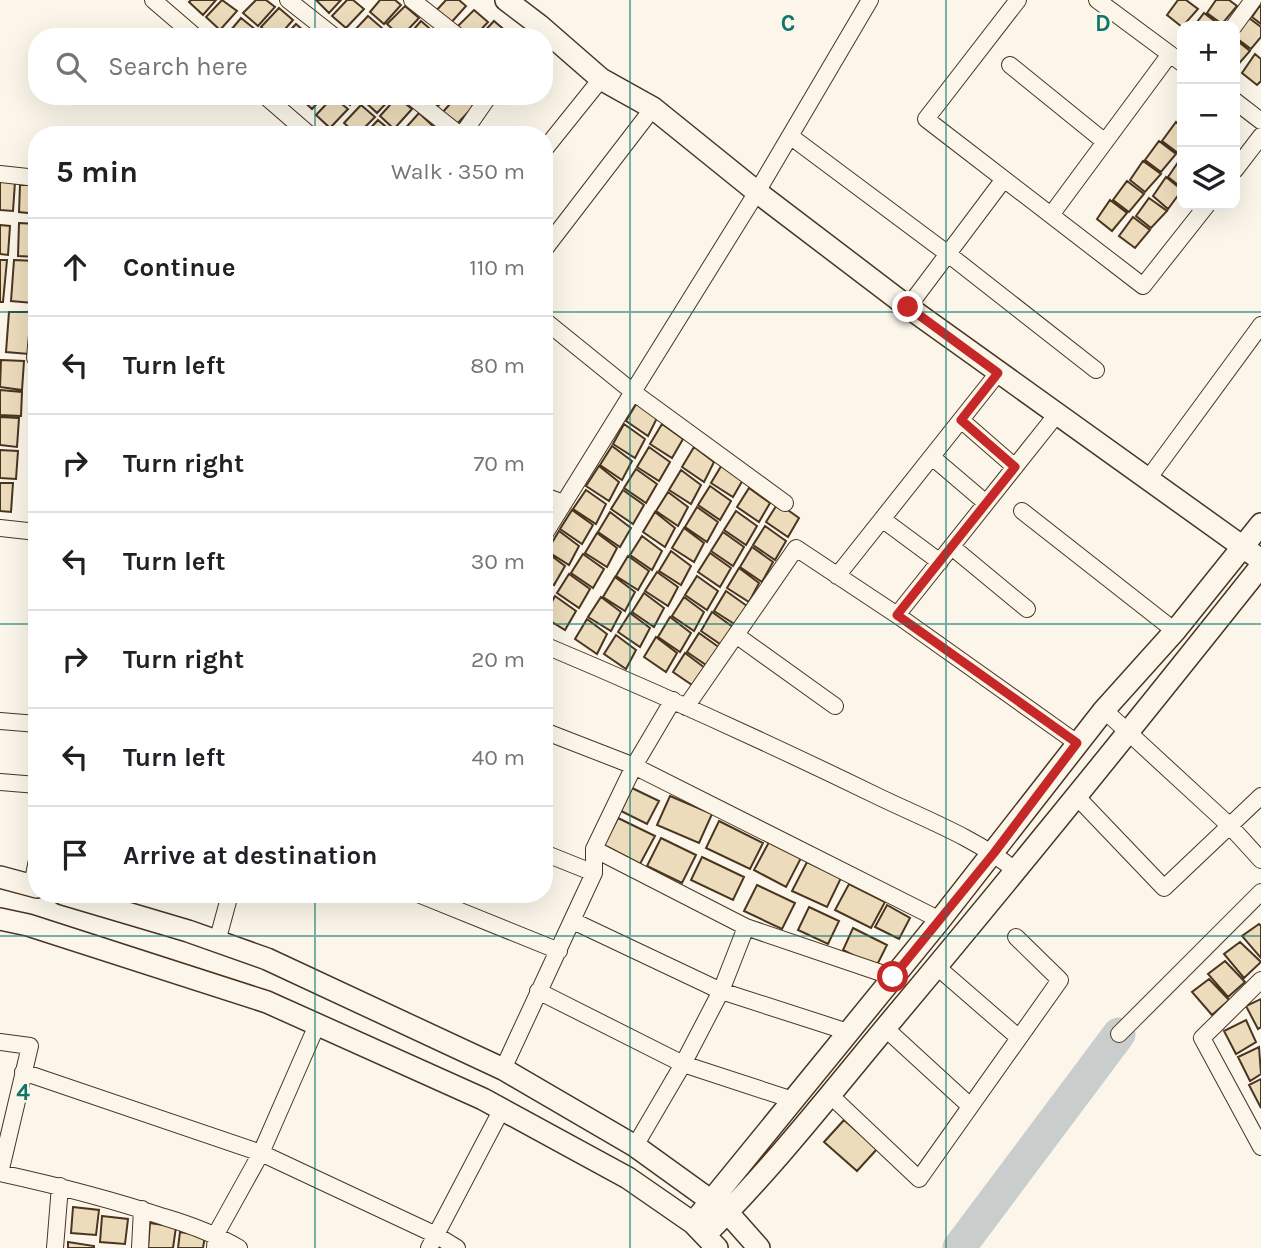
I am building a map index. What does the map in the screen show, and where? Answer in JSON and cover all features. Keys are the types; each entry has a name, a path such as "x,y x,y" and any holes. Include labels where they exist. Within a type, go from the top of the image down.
{"street":[{"path":"153,0 186,28"},
{"path":"288,0 324,28"},
{"path":"412,0 448,28"},
{"path":"506,0 532,28"},
{"path":"553,519 757,192 870,0"},
{"path":"1018,0 926,119 1143,286 1203,210"},
{"path":"1051,215 1105,142 1176,58 1097,0"},
{"path":"1238,21 1253,0"},
{"path":"553,44 601,79 653,108 757,192 908,307 1261,560"},
{"path":"1010,65 1105,142"},
{"path":"553,139 601,79"},
{"path":"275,105 300,126"},
{"path":"423,105 449,126"},
{"path":"467,126 483,105"},
{"path":"1240,105 1261,121"},
{"path":"553,238 653,108"},
{"path":"790,136 948,254 1096,370"},
{"path":"1240,163 1261,136"},
{"path":"0,174 28,177"},
{"path":"908,307 1004,179"},
{"path":"1148,479 1261,325"},
{"path":"553,327 633,392 785,503"},
{"path":"838,576 998,373"},
{"path":"897,615 1057,414"},
{"path":"961,420 1015,467"},
{"path":"932,457 986,503"},
{"path":"553,499 564,503"},
{"path":"1021,511 1175,631"},
{"path":"882,519 940,562"},
{"path":"0,919 28,925 267,1002 317,1024 502,1109 628,1178 705,1235 719,1207 793,1100 994,853 1077,743 1175,631 1261,524"},
{"path":"0,528 28,532"},
{"path":"952,547 1027,609"},
{"path":"503,1069 594,873 594,849 634,766 736,635 796,548 897,615 1077,743"},
{"path":"719,1207 830,1095 1077,797 1261,566"},
{"path":"736,635 835,706"},
{"path":"553,649 846,781 994,853 1016,871"},
{"path":"1104,710 1230,826 1261,860"},
{"path":"0,720 28,723"},
{"path":"553,734 634,766 940,920"},
{"path":"0,782 28,784"},
{"path":"1077,797 1164,888 1261,796"},
{"path":"594,849 746,927 893,977"},
{"path":"553,857 594,873"},
{"path":"0,877 28,884"},
{"path":"1119,1034 1261,892"},
{"path":"92,903 267,959 503,1069 635,1146 719,1207 758,1248"},
{"path":"217,942 228,903"},
{"path":"440,903 559,951"},
{"path":"573,920 721,991 848,1032"},
{"path":"635,1146 683,1064 721,991 746,927"},
{"path":"830,1095 919,1179 1060,980 1016,937"},
{"path":"936,966 1019,1038"},
{"path":"1261,980 1202,1038 1261,1147"},
{"path":"538,991 683,1064 793,1100"},
{"path":"215,1241 261,1153 317,1024"},
{"path":"885,1028 970,1106"},
{"path":"0,1042 30,1045 0,1173 60,1186 142,1209 215,1241 239,1248"},
{"path":"23,1072 261,1153 433,1242 457,1248"},
{"path":"433,1242 502,1109"},
{"path":"55,1248 60,1186"},
{"path":"140,1248 142,1209"}],"building":[{"path":"216,0 203,15 189,2"},
{"path":"222,0 237,11 222,28 218,28 206,17"},
{"path":"256,0 266,0 275,7 258,26 243,13"},
{"path":"316,0 341,0 329,13"},
{"path":"347,0 353,0 364,9 346,28 332,16"},
{"path":"380,0 395,0 401,5 384,24 370,12"},
{"path":"446,0 459,0 466,6 449,25 435,12"},
{"path":"1178,0 1186,0 1198,9 1187,21 1177,23 1167,15"},
{"path":"1216,0 1229,0 1237,6 1224,21 1218,21 1207,13"},
{"path":"1261,4 1261,24 1252,17"},
{"path":"405,6 419,18 410,28 391,28 387,24"},
{"path":"279,8 293,20 286,28 261,27"},
{"path":"474,10 488,22 482,28 456,28"},
{"path":"1204,13 1214,21 1198,21"},
{"path":"368,16 382,28 357,28"},
{"path":"241,18 254,28 233,28"},
{"path":"1249,18 1261,27 1261,37 1251,49 1240,41 1240,30"},
{"path":"421,21 429,28 415,28"},
{"path":"494,21 502,28 487,28"},
{"path":"1240,43 1250,51 1240,62"},
{"path":"1255,54 1261,59 1261,81 1257,85 1242,73"},
{"path":"325,105 343,105 348,109 332,126 328,126 316,115"},
{"path":"361,105 375,117 366,126 347,126 344,123"},
{"path":"368,105 385,105 377,113"},
{"path":"390,105 407,105 412,109 397,126 391,126 380,116"},
{"path":"449,105 474,106 456,125 442,113"},
{"path":"419,113 433,126 407,126"},
{"path":"378,120 385,126 372,126"},
{"path":"1176,122 1177,152 1162,141"},
{"path":"1159,141 1176,154 1161,172 1145,160"},
{"path":"1143,161 1161,174 1145,192 1130,180"},
{"path":"1177,164 1177,184 1168,177"},
{"path":"1166,177 1177,186 1177,197 1168,209 1153,196"},
{"path":"1127,181 1144,194 1129,212 1113,200"},
{"path":"0,182 15,182 13,211 0,210"},
{"path":"20,185 28,185 28,213 19,212"},
{"path":"1149,198 1167,211 1151,228 1136,216"},
{"path":"1110,200 1127,213 1112,231 1097,219"},
{"path":"1133,217 1150,230 1135,248 1119,236"},
{"path":"19,223 28,224 28,257 18,256"},
{"path":"0,225 10,226 8,255 0,254"},
{"path":"0,260 7,260 3,302 0,302"},
{"path":"14,260 28,261 28,303 11,301"},
{"path":"9,312 28,312 28,354 6,352"},
{"path":"1,360 24,361 22,390 0,387"},
{"path":"0,390 22,392 21,416 0,415"},
{"path":"638,401 658,416 648,436 626,421"},
{"path":"0,417 19,418 17,447 0,445"},
{"path":"624,424 645,439 635,458 613,444"},
{"path":"662,424 683,439 672,458 650,444"},
{"path":"612,446 632,461 622,480 600,465"},
{"path":"649,447 670,462 659,481 637,467"},
{"path":"694,447 714,462 704,482 682,467"},
{"path":"0,450 18,451 16,479 0,478"},
{"path":"723,463 744,478 733,497 711,483"},
{"path":"599,466 619,482 609,501 586,486"},
{"path":"636,469 657,484 646,503 624,488"},
{"path":"681,470 701,485 691,504 669,490"},
{"path":"0,483 13,483 11,512 0,511"},
{"path":"710,486 731,501 720,520 698,505"},
{"path":"749,488 770,503 759,522 737,507"},
{"path":"586,490 606,504 596,524 573,509"},
{"path":"623,490 644,505 633,524 611,509"},
{"path":"668,492 688,507 678,526 656,511"},
{"path":"778,503 799,518 788,537 766,522"},
{"path":"697,507 718,522 707,542 685,527"},
{"path":"572,510 593,525 582,544 560,529"},
{"path":"736,511 757,526 746,545 724,530"},
{"path":"610,512 631,528 620,547 598,532"},
{"path":"655,512 675,528 665,547 643,532"},
{"path":"765,526 786,541 775,560 753,545"},
{"path":"684,528 704,543 694,562 672,548"},
{"path":"559,531 579,546 569,565 553,555 553,541"},
{"path":"723,532 744,547 733,566 711,551"},
{"path":"597,533 617,548 607,567 585,553"},
{"path":"642,536 662,551 652,570 630,555"},
{"path":"752,547 773,562 762,582 740,567"},
{"path":"671,551 691,566 681,585 659,571"},
{"path":"710,553 731,568 720,587 698,572"},
{"path":"583,554 604,569 593,588 571,573"},
{"path":"628,556 649,571 638,590 616,576"},
{"path":"553,557 565,566 553,584"},
{"path":"739,568 759,583 749,602 727,588"},
{"path":"657,572 678,587 668,606 645,591"},
{"path":"569,574 590,589 579,608 557,593"},
{"path":"697,576 718,591 707,610 685,595"},
{"path":"615,577 635,592 625,611 603,597"},
{"path":"726,591 747,606 736,625 714,611"},
{"path":"644,593 664,608 654,627 632,612"},
{"path":"555,596 576,611 565,630 553,623"},
{"path":"601,597 621,612 611,631 588,617"},
{"path":"684,597 704,612 694,631 672,616"},
{"path":"712,612 733,627 723,646 701,631"},
{"path":"630,613 650,628 640,647 618,632"},
{"path":"670,617 691,633 680,652 658,637"},
{"path":"587,619 607,634 597,654 575,639"},
{"path":"699,633 720,648 709,667 687,652"},
{"path":"616,635 636,650 626,669 604,654"},
{"path":"656,637 677,653 666,672 644,657"},
{"path":"685,653 705,668 695,687 673,672"},
{"path":"632,788 659,801 647,824 621,811"},
{"path":"670,796 712,814 699,843 657,825"},
{"path":"618,818 655,836 640,864 604,845"},
{"path":"719,821 763,843 750,869 706,848"},
{"path":"661,838 696,855 682,883 647,866"},
{"path":"769,842 801,858 786,887 754,870"},
{"path":"702,857 744,877 733,900 691,880"},
{"path":"807,862 841,878 827,907 792,891"},
{"path":"849,884 885,902 871,928 835,910"},
{"path":"757,885 795,903 782,929 744,911"},
{"path":"887,905 910,918 899,939 875,927"},
{"path":"809,907 839,921 828,944 798,930"},
{"path":"1259,924 1261,926 1261,958 1242,936"},
{"path":"853,928 887,945 876,967 843,950"},
{"path":"1240,942 1261,962 1244,978 1224,954"},
{"path":"1225,961 1245,982 1228,997 1208,974"},
{"path":"1209,979 1229,1000 1212,1015 1192,992"},
{"path":"1261,999 1261,1027 1258,1029 1246,1006"},
{"path":"1246,1020 1256,1042 1236,1054 1224,1031"},
{"path":"1259,1047 1261,1074 1250,1081 1238,1057"},
{"path":"1261,1079 1261,1108 1249,1085"},
{"path":"844,1120 877,1149 857,1171 824,1142"},
{"path":"73,1207 99,1210 96,1235 71,1233"},
{"path":"102,1216 128,1219 125,1244 100,1242"},
{"path":"150,1223 176,1227 173,1248 148,1248"},
{"path":"180,1232 205,1236 203,1248 178,1248"},
{"path":"68,1242 94,1246 94,1248 68,1248"}],"waterway":[{"path":"959,1248 1119,1034"}],"route":[{"path":"893,977 994,853 1077,743 897,615 1015,467 961,420 998,373 908,307"}]}
